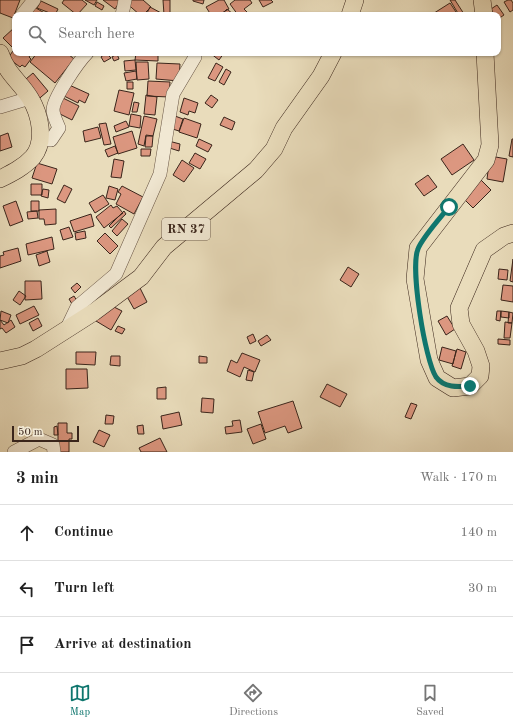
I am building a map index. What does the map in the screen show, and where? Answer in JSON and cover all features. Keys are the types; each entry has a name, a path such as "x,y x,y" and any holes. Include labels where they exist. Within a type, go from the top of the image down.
{"main road":[{"path":"351,12 355,0"},
{"path":"482,0 484,12"},
{"path":"0,53 4,65 30,98 39,120 40,139 34,156 18,170 0,179"},
{"name":"RN 37","path":"0,361 22,356 66,330 142,277 164,247 256,170 274,148 284,128 321,76 331,56"},
{"path":"486,56 490,145 486,160 418,248 416,262 416,279 429,360 437,378 453,388 470,386 480,376 481,366 476,351 461,324 459,308 484,250 504,236 513,233"}],"street":[{"path":"24,12 34,0"},
{"path":"123,12 125,0"},
{"path":"40,139 51,140 58,128 53,109 71,74 85,56"},
{"path":"66,330 77,308 116,274 160,174 174,94 195,57"},
{"path":"0,107 30,98"},
{"path":"14,452 39,439 54,445 54,452"}],"building":[{"path":"0,0 20,0 15,12 12,12 12,18 0,13"},
{"path":"64,0 82,0 87,4 80,12 73,12 62,3"},
{"path":"85,0 97,0 94,5"},
{"path":"103,0 121,0 115,9"},
{"path":"143,0 151,7 146,12 137,12 124,1"},
{"path":"163,0 170,0 170,12 164,12"},
{"path":"193,0 204,0 203,4"},
{"path":"219,0 224,0 229,9 224,12 209,12 206,7"},
{"path":"235,0 250,0 252,3 244,9 247,12 236,12 230,4"},
{"path":"259,0 271,0 273,2 263,7"},
{"path":"450,0 455,0 463,12 457,12"},
{"path":"511,0 513,3 513,10 510,12 504,2"},
{"path":"41,1 58,9 56,12 47,12 37,8"},
{"path":"97,2 104,6 102,10 95,6"},
{"path":"450,3 456,12 436,12"},
{"path":"29,4 43,12 25,12"},
{"path":"497,5 504,15 501,17 501,12 492,12 491,9"},
{"path":"150,7 159,12 148,12"},
{"path":"12,30 12,47 3,38"},
{"path":"12,52 12,56 30,56 31,59 25,67 22,65 20,67 8,58"},
{"path":"35,56 70,56 74,59 55,83 30,62"},
{"path":"109,56 111,58 104,62 101,57"},
{"path":"118,56 119,59 114,61 112,57"},
{"path":"136,56 158,56 158,61 135,60"},
{"path":"214,56 222,56 219,60"},
{"path":"135,60 136,70 125,71 124,61"},
{"path":"136,62 148,62 149,79 137,80"},
{"path":"157,63 180,64 179,81 156,79"},
{"path":"216,63 223,67 215,81 208,78"},
{"path":"226,69 231,72 224,85 219,82"},
{"path":"136,71 137,79 126,81 124,73"},
{"path":"33,73 48,91 34,103 19,85"},
{"path":"148,81 170,82 169,97 147,96"},
{"path":"127,82 133,82 133,89 127,89"},
{"path":"67,84 89,94 85,103 79,100 78,103 62,95"},
{"path":"119,90 134,93 129,115 114,111"},
{"path":"146,95 157,97 155,115 144,114"},
{"path":"211,95 218,100 212,108 205,103"},
{"path":"63,98 79,106 72,120 56,112"},
{"path":"184,98 198,103 195,113 189,111 188,115 180,112"},
{"path":"134,102 139,103 137,112 132,112"},
{"path":"167,113 183,119 179,131 163,126"},
{"path":"131,114 141,116 140,128 129,126"},
{"path":"144,116 157,119 153,136 146,135 144,146 138,144"},
{"path":"224,117 235,122 232,130 220,125"},
{"path":"184,118 201,124 197,138 179,132"},
{"path":"126,121 129,127 116,132 114,126"},
{"path":"106,123 111,144 104,145 99,124"},
{"path":"98,127 101,138 85,142 83,131"},
{"path":"132,131 137,148 118,154 113,137"},
{"path":"8,133 12,147 0,151 0,136"},
{"path":"146,136 153,136 152,147 145,147"},
{"path":"161,139 180,144 179,151 160,145"},
{"path":"199,139 212,145 208,152 196,146"},
{"path":"513,139 513,157 509,156"},
{"path":"463,144 474,160 452,175 441,159"},
{"path":"115,146 118,153 108,157 105,150"},
{"path":"141,149 151,149 150,156 141,156"},
{"path":"195,153 206,159 200,169 189,163"},
{"path":"490,156 507,159 503,182 487,179"},
{"path":"114,159 124,161 121,178 111,177"},
{"path":"182,160 194,168 184,182 173,175"},
{"path":"37,163 57,169 52,184 32,178"},
{"path":"428,175 437,187 424,196 415,184"},
{"path":"481,180 491,190 473,208 463,198"},
{"path":"31,184 42,184 42,195 31,195"},
{"path":"64,185 72,189 65,203 57,199"},
{"path":"109,186 118,189 115,200 106,198"},
{"path":"122,186 143,197 134,214 116,204 121,194 118,192"},
{"path":"43,189 49,190 48,198 41,196"},
{"path":"103,195 109,204 95,213 89,203"},
{"path":"16,201 23,221 10,226 3,206"},
{"path":"31,201 39,201 39,211 31,211"},
{"path":"111,205 113,208 117,206 123,213 104,228 96,217"},
{"path":"56,209 56,224 45,225 44,219 39,219 39,210"},
{"path":"37,211 38,218 28,219 27,212"},
{"path":"124,211 126,214 111,228 109,226"},
{"path":"91,214 94,226 74,232 70,221"},
{"path":"122,219 128,224 117,236 112,231"},
{"path":"69,227 73,237 63,240 60,230"},
{"path":"85,231 86,238 76,240 75,233"},
{"path":"105,233 118,246 110,254 97,241"},
{"path":"52,237 54,249 28,255 26,244"},
{"path":"18,248 21,261 0,268 0,256 4,255 3,252"},
{"path":"47,251 50,262 39,266 36,255"},
{"path":"513,259 513,282 510,281"},
{"path":"348,267 359,274 351,287 340,280"},
{"path":"499,269 508,270 507,280 498,279"},
{"path":"25,281 41,281 42,299 25,300"},
{"path":"77,283 81,287 75,293 71,288"},
{"path":"503,285 513,286 513,302 501,300"},
{"path":"139,286 147,302 134,309 125,293"},
{"path":"19,291 26,296 20,305 13,300"},
{"path":"74,296 77,301 72,304 69,299"},
{"path":"110,305 122,311 111,330 96,321 103,310"},
{"path":"34,306 39,315 20,324 16,315"},
{"path":"1,311 11,315 8,323 0,320"},
{"path":"497,311 501,311 500,321 496,320"},
{"path":"501,311 509,312 509,318 501,317"},
{"path":"509,312 513,313 512,323 508,323"},
{"path":"447,316 455,329 446,335 438,321"},
{"path":"38,318 42,326 33,331 29,323"},
{"path":"0,320 4,325 11,320 15,327 6,333 2,328 0,329"},
{"path":"505,322 512,323 510,338 504,338"},
{"path":"118,326 125,329 122,334 115,331"},
{"path":"253,334 256,341 250,344 247,337"},
{"path":"267,335 271,340 261,346 258,341"},
{"path":"498,339 510,340 510,345 498,344"},
{"path":"442,347 456,351 453,364 439,360"},
{"path":"457,349 466,352 461,369 452,366"},
{"path":"76,352 96,352 95,365 76,364"},
{"path":"242,353 260,360 255,372 244,367 240,377 227,371 231,360 237,363"},
{"path":"111,356 120,356 120,366 110,365"},
{"path":"199,356 207,357 207,363 199,363"},
{"path":"66,369 87,369 88,388 66,389"},
{"path":"248,370 254,372 252,381 246,380"},
{"path":"327,384 347,394 340,407 320,397"},
{"path":"166,387 166,399 157,399 157,388"},
{"path":"202,398 214,399 213,413 201,412"},
{"path":"293,401 302,428 288,433 285,426 265,433 258,412"},
{"path":"411,403 417,405 411,419 405,417"},
{"path":"179,412 182,425 163,429 161,416"},
{"path":"106,415 114,416 113,424 105,424"},
{"path":"240,420 242,432 226,434 225,427 233,426 232,421"},
{"path":"58,423 67,423 67,433 72,433 72,439 69,439 69,452 52,452 58,441"},
{"path":"261,424 266,439 253,444 247,429"},
{"path":"143,425 144,434 138,434 137,426"},
{"path":"57,426 58,435 54,435 54,427"},
{"path":"99,430 110,435 104,447 93,442"},
{"path":"160,438 167,452 141,452 139,448"}],"route":[{"path":"449,207 418,248 416,279 429,360 437,378 453,388 470,386"}]}
